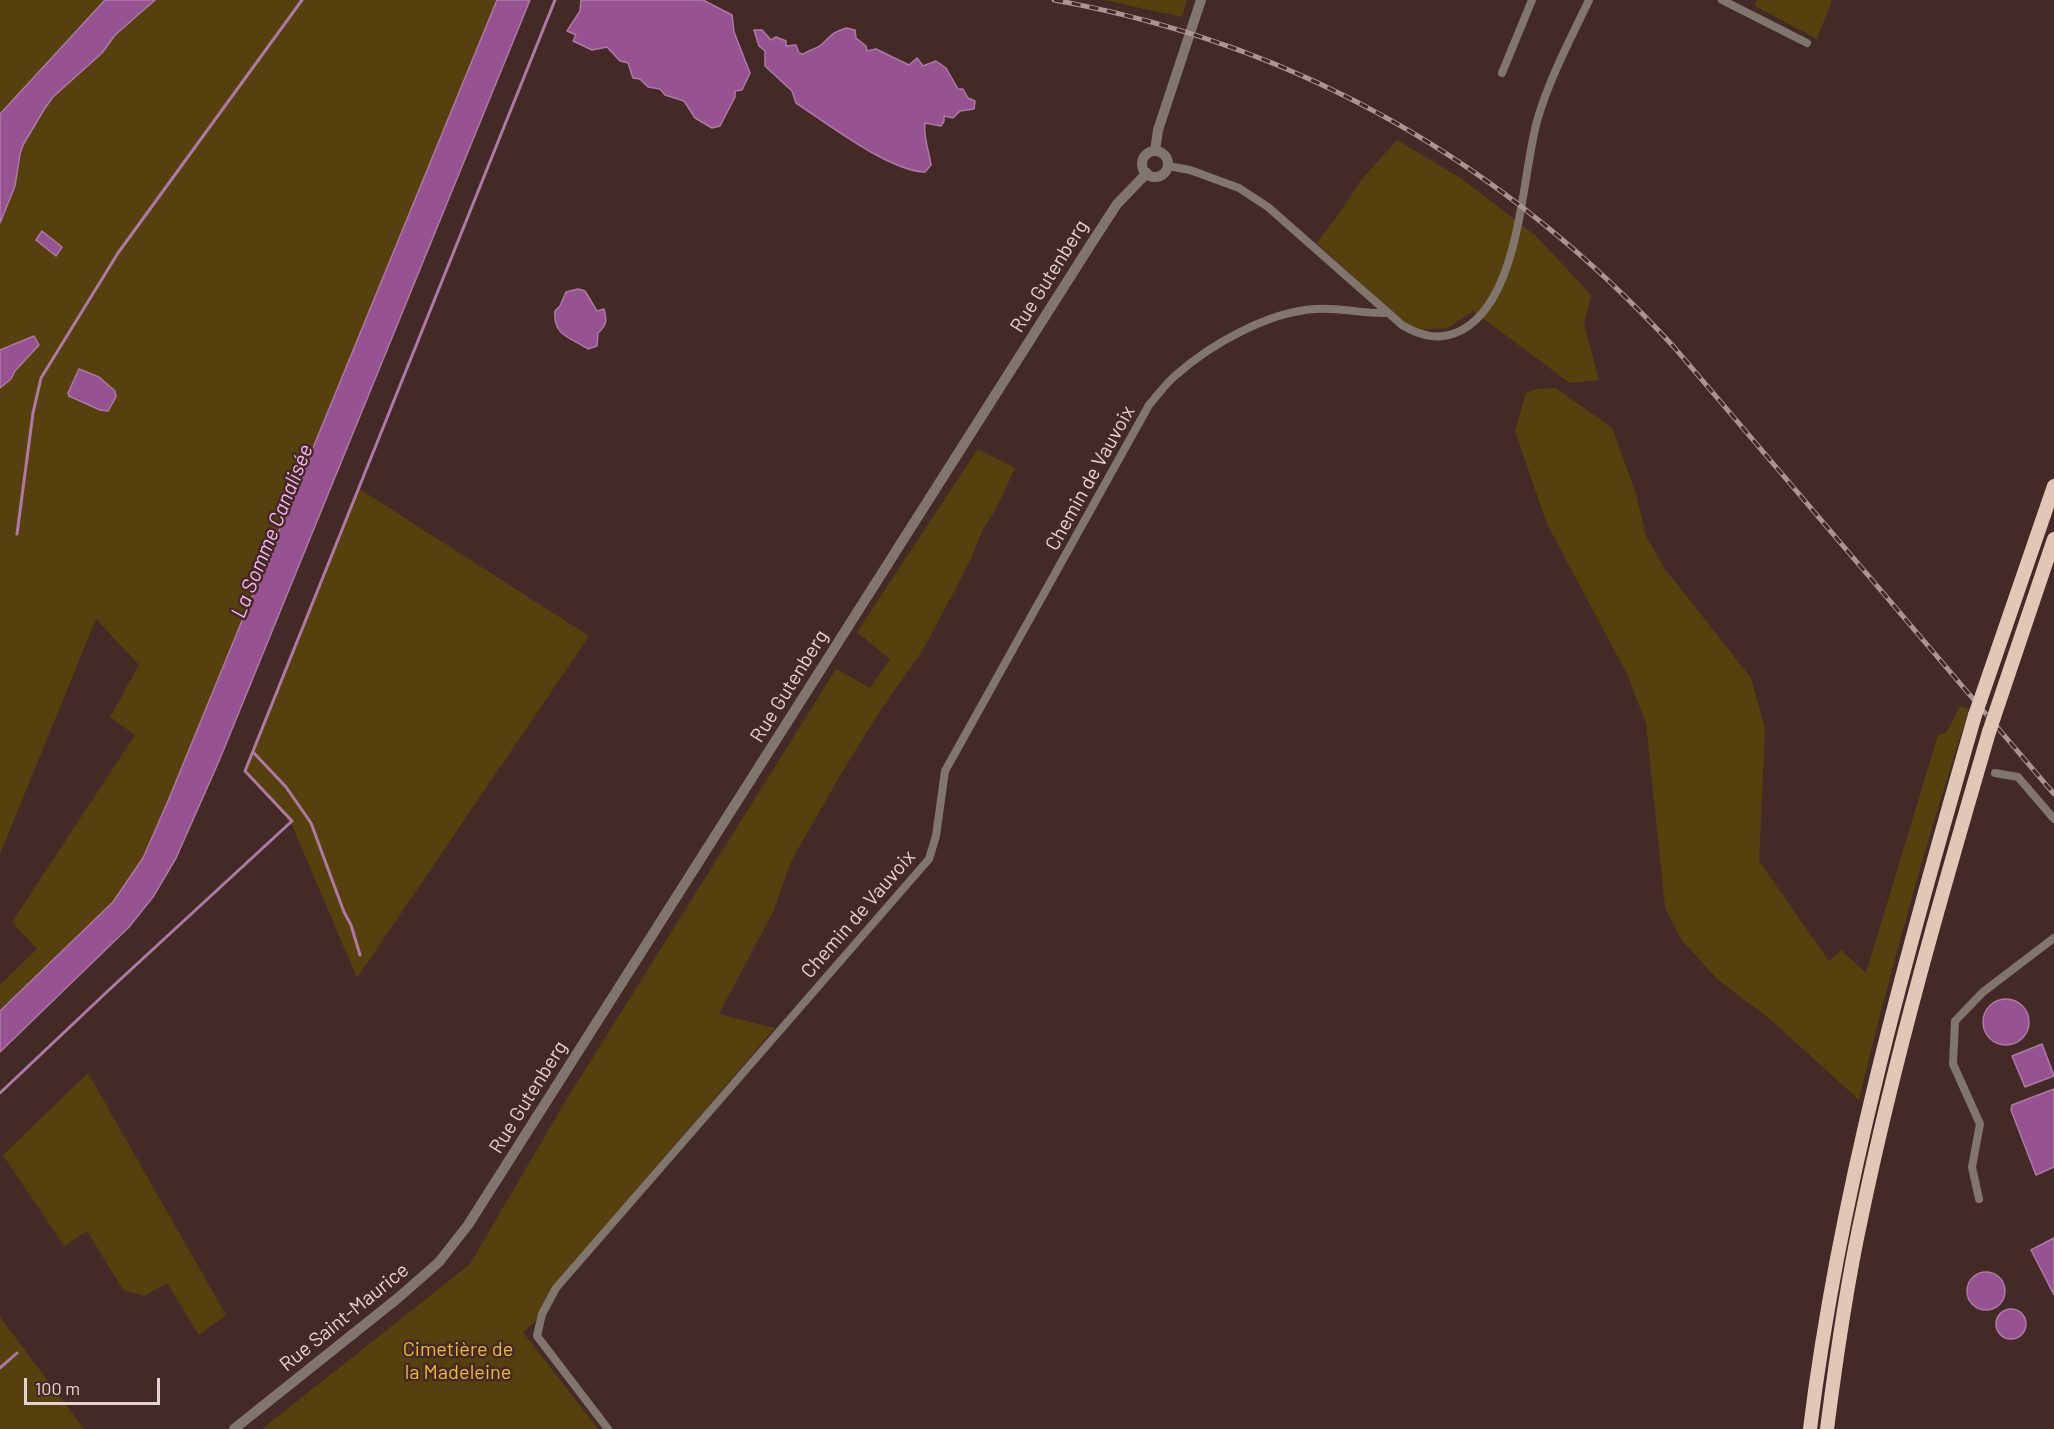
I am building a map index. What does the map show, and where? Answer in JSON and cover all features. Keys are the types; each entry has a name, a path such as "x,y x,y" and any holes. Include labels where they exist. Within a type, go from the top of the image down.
{"highway":[{"path":"1810,1429 1822,1347 1847,1212 1907,956 1975,715 2054,486"},
{"path":"1827,1429 1847,1291 1881,1128 1933,929 1989,732 2054,539"}],"street":[{"path":"1155,151 1158,130 1201,0"},
{"path":"1502,73 1532,0"},
{"path":"1722,0 1807,43"},
{"path":"1168,166 1190,170 1239,188 1268,207 1387,313 1413,332 1433,337 1456,333 1477,318 1493,296 1507,267 1533,137 1542,105 1586,1"},
{"path":"1155,151 1165,156 1168,166 1159,176 1153,176 1147,173 1143,162 1147,154 1155,151"},
{"name":"Rue Gutenberg","path":"468,1225 1097,234 1117,204 1147,173"},
{"name":"Chemin de Vauvoix","path":"608,1429 537,1336 542,1314 556,1288 929,859 936,836 945,771 1149,405 1174,376 1198,357 1260,321 1312,309 1333,308 1368,314 1387,313"},
{"path":"1995,773 2018,777 2054,819"},
{"path":"1979,1199 1972,1167 1980,1124 1953,1064 1955,1021 1983,992 2054,939"},
{"name":"Rue Saint-Maurice","path":"234,1429 440,1262 468,1225"}],"green space":[{"path":"0,0 109,0 0,126"},
{"path":"145,0 497,0 143,858 113,902 0,1011 0,985 37,949 12,922 135,735 110,717 139,665 96,619 0,854 0,200 44,99"},
{"path":"1104,0 1187,0 1182,17"},
{"path":"1757,0 1832,0 1817,39 1755,6"},
{"path":"1397,140 1462,179 1536,236 1591,295 1584,324 1599,380 1570,383 1473,311 1448,328 1418,330 1396,316 1317,243 1361,180"},
{"path":"1556,388 1612,428 1635,491 1646,536 1665,569 1751,678 1765,729 1759,861 1829,961 1841,950 1866,973 1938,735 1946,733 1960,706 1969,709 1910,903 1859,1100 1770,1019 1718,980 1681,939 1665,907 1646,723 1627,674 1547,524 1515,431 1526,393 1536,389"},
{"name":"Cimetière de la Madeleine","path":"978,449 1015,468 924,648 878,714 791,861 774,910 719,1014 775,1028 557,1282 536,1321 523,1332 598,1429 262,1429 470,1264 565,1102 836,669 870,688 890,659 857,632"},
{"path":"358,488 589,636 357,978 292,825 246,769"},
{"path":"88,1073 226,1315 199,1335 167,1283 144,1296 123,1290 87,1231 64,1246 3,1155"},
{"path":"0,1317 84,1429 0,1429"}],"shaded area":[{"path":"105,0 155,0 115,35 102,53 53,97 45,108 23,145 15,186 0,223 0,114"},
{"path":"497,0 530,0 219,761 176,858 153,897 129,927 0,1052 0,1011 113,902 143,858"},
{"path":"581,0 703,0 732,15 734,32 750,73 742,90 735,91 735,97 720,126 712,128 695,118 684,101 665,95 660,89 648,87 640,79 633,78 628,63 620,61 607,47 592,50 573,41 576,35 567,31 580,11"},
{"path":"846,28 855,30 856,38 866,46 867,51 876,49 909,65 917,58 923,66 936,61 946,68 958,89 963,89 968,98 975,101 974,109 960,111 953,118 944,116 941,126 925,123 925,139 931,165 925,172 910,170 877,155 796,103 792,91 765,66 765,51 759,46 754,30 762,30 771,40 776,37 786,41 786,46 796,45 799,53 803,54 819,46 834,33"},
{"path":"42,231 62,247 56,256 36,240"},
{"path":"578,289 585,291 597,311 604,309 606,316 605,325 598,333 597,346 588,349 564,335 555,319 555,311 560,306 566,292"},
{"path":"34,336 39,345 15,371 11,379 0,388 0,350"},
{"path":"79,369 99,377 115,391 116,397 108,411 100,410 69,396 68,393"},
{"path":"2006,999 2015,1000 2022,1006 2028,1013 2028,1031 2022,1038 2015,1044 2006,1045 1997,1044 1990,1038 1984,1031 1983,1022 1984,1013 1990,1006 1997,1000"},
{"path":"2042,1044 2054,1076 2025,1087 2012,1056"},
{"path":"2054,1089 2054,1167 2036,1175 2011,1110 2012,1105"},
{"path":"2054,1238 2054,1295 2031,1250"},
{"path":"1986,1272 2000,1277 2005,1291 2000,1305 1986,1310 1972,1305 1967,1291 1972,1277"},
{"path":"2011,1309 2022,1313 2026,1324 2022,1335 2011,1339 2000,1335 1996,1324 2000,1313"}],"waterway":[{"path":"17,534 33,413 41,378 118,253 302,0"},
{"path":"0,1093 292,821 245,771 555,0"},
{"path":"253,752 286,787 311,823 351,925 360,955"},
{"path":"0,1368 17,1353"}],"railway":[{"path":"1054,0 1144,20 1231,47 1314,81 1393,121 1469,168 1541,222 1609,281 1674,347 2054,794"}],"water label":[{"name":"La Somme Canalisée","path":"272,531"}]}
